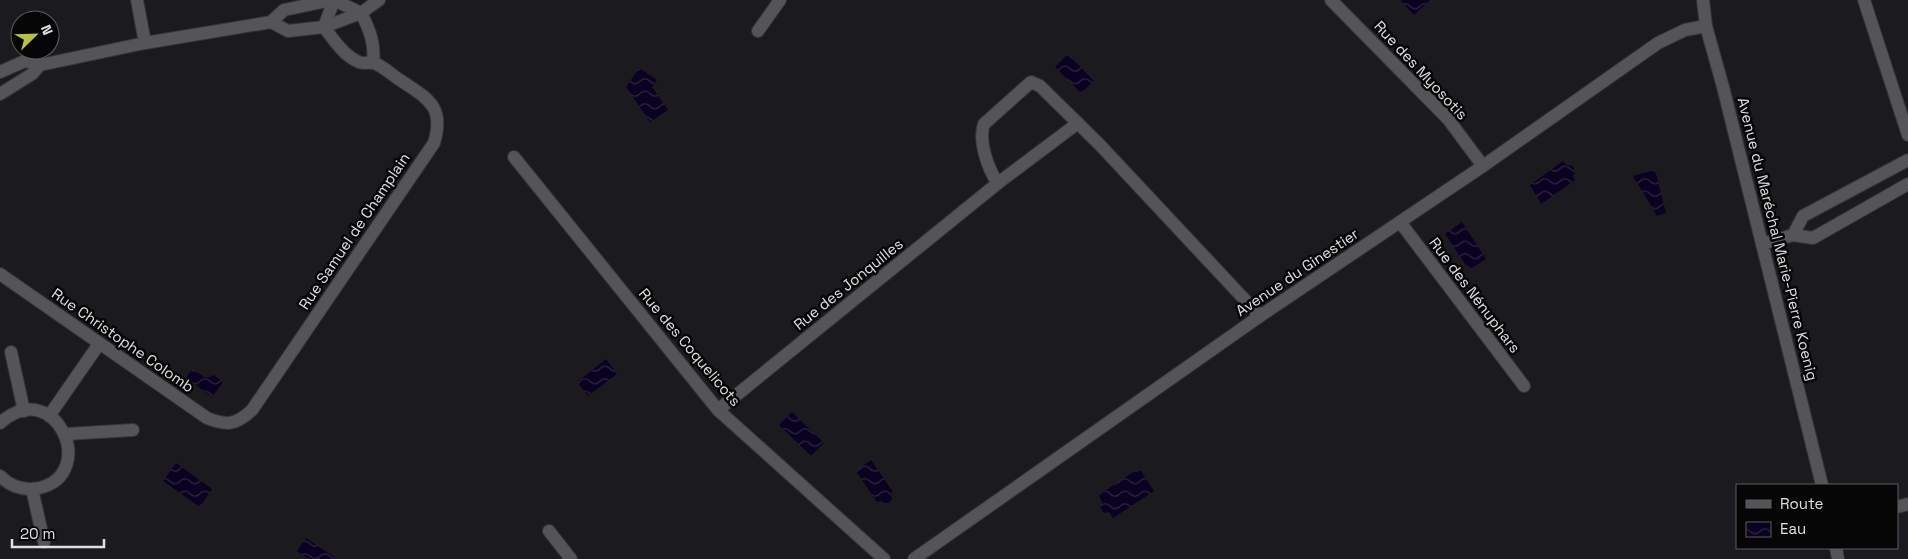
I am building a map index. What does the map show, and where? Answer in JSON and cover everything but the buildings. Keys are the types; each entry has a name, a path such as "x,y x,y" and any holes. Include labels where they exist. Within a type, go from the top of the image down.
{"street":[{"path":"136,0 144,43"},
{"path":"324,26 333,0"},
{"path":"0,72 25,61 40,65 144,43 271,22 284,10 333,0 361,13 370,31 375,50 374,63"},
{"path":"271,22 288,31 324,26 361,13 379,0"},
{"path":"758,31 780,0"},
{"name":"Rue des Myosotis","path":"1331,0 1448,118 1482,166"},
{"name":"Avenue du Maréchal Marie-Pierre Koenig","path":"1703,0 1706,26 1822,484"},
{"path":"1864,0 1908,134"},
{"name":"Rue Samuel de Champlain","path":"231,424 243,419 252,410 434,143 438,118 432,105 424,96 374,63 359,63 333,40 324,26"},
{"name":"Avenue du Ginestier","path":"914,559 1260,316 1482,166 1658,43 1685,30 1706,26"},
{"path":"2,88 32,74 40,65"},
{"path":"998,184 990,172 981,132 984,124 1026,84 1031,82 1040,86 1078,123 1260,316"},
{"name":"Rue des Jonquilles","path":"718,410 998,184 1078,123"},
{"name":"Rue des Coquelicots","path":"514,157 718,410 884,559"},
{"path":"1793,235 1803,216 1908,160"},
{"path":"1762,244 1793,235 1812,238 1908,184"},
{"name":"Rue des Nénuphars","path":"1400,222 1524,386"},
{"name":"Rue Christophe Colomb","path":"0,274 207,418 231,424"},
{"path":"49,416 100,344"},
{"path":"11,352 24,411"},
{"path":"0,423 11,415 24,411 37,411 49,416 59,424 66,434 68,446 68,459 63,471 55,480 44,487 32,489 19,488 6,482 0,476"},
{"path":"66,434 133,430"},
{"path":"32,489 44,542"},
{"path":"550,532 571,559"}],"water":[{"path":"1402,0 1430,0 1414,15"},
{"path":"1068,54 1094,81 1081,93 1055,67"},
{"path":"639,68 657,80 652,87 668,110 650,122 626,87"},
{"path":"1563,161 1566,165 1573,166 1575,180 1541,204 1530,185"},
{"path":"1655,170 1666,213 1657,216 1633,176"},
{"path":"1462,222 1486,259 1469,270 1445,234"},
{"path":"606,359 617,374 588,396 577,382"},
{"path":"192,369 206,378 214,375 223,382 212,397 186,378"},
{"path":"792,412 824,443 811,456 779,425"},
{"path":"871,460 893,492 890,494 892,498 890,502 885,504 881,501 877,502 856,471"},
{"path":"176,463 212,489 200,507 163,481"},
{"path":"1139,468 1154,491 1113,518 1109,512 1104,513 1100,507 1102,503 1099,495"},
{"path":"306,538 337,559 309,559 297,551"}]}
